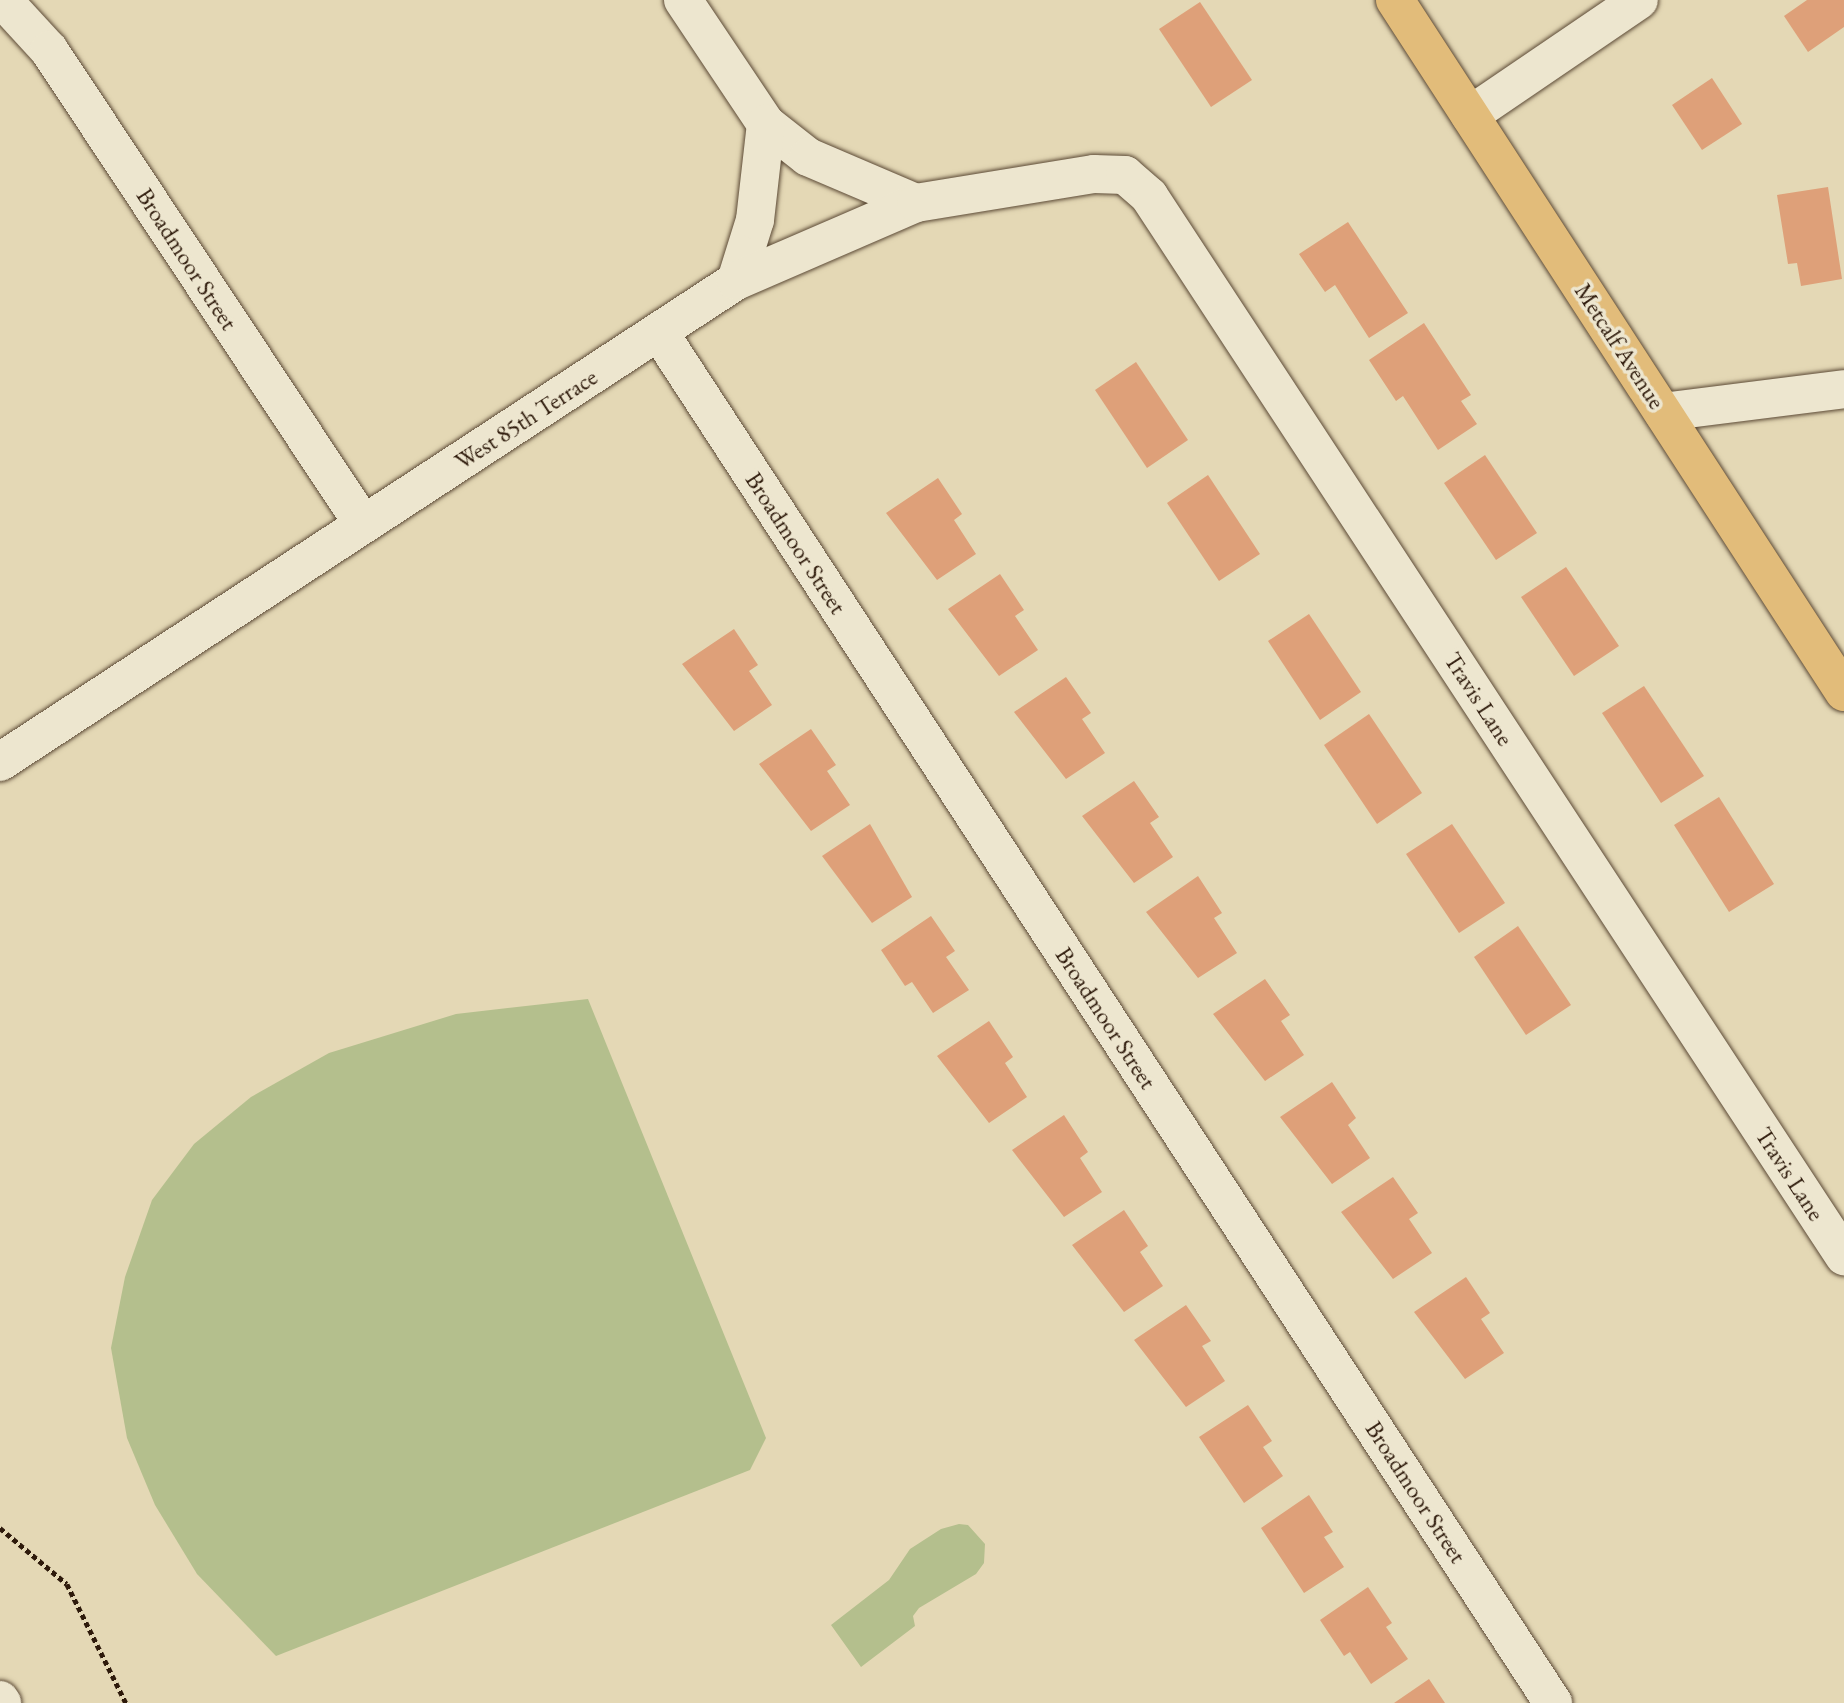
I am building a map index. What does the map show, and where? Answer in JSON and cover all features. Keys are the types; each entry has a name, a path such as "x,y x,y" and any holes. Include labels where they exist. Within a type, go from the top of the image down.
{"main road":[{"name":"Metcalf Avenue","path":"1395,0 1844,692"}],"street":[{"name":"Broadmoor Street","path":"3,0 49,50 363,524"},
{"path":"683,0 766,124 808,157 916,203"},
{"path":"1470,115 1639,0"},
{"path":"736,281 755,220 766,124"},
{"name":"West 85th Terrace","path":"0,762 736,281 916,203 1094,174"},
{"name":"Travis Lane","path":"1094,174 1125,175 1149,196 1844,1256"},
{"name":"Broadmoor Street","path":"659,332 1553,1703"},
{"path":"1663,412 1844,389"}],"path":[{"path":"0,1528 67,1584 126,1703"}],"green space":[{"path":"588,999 766,1438 750,1470 276,1656 197,1574 155,1505 127,1438 111,1348 125,1277 152,1200 194,1144 251,1097 329,1053 456,1014"},
{"path":"959,1524 968,1525 985,1544 984,1563 976,1574 919,1608 913,1616 915,1626 861,1667 831,1625 889,1580 910,1549 941,1529"}],"building":[{"path":"1807,0 1844,0 1844,27 1808,52 1784,16"},
{"path":"1200,2 1252,80 1211,107 1159,29"},
{"path":"1712,78 1742,124 1702,150 1672,105"},
{"path":"1828,187 1842,279 1801,286 1797,263 1788,264 1777,195"},
{"path":"1348,222 1408,313 1369,338 1335,285 1325,292 1299,254"},
{"path":"1424,323 1471,395 1461,401 1477,424 1438,450 1403,396 1396,401 1369,360"},
{"path":"1136,362 1188,440 1147,468 1095,390"},
{"path":"1485,455 1537,533 1496,560 1444,483"},
{"path":"1208,475 1260,554 1219,581 1167,503"},
{"path":"938,478 962,514 954,520 976,554 937,580 886,513"},
{"path":"1566,567 1619,646 1574,676 1521,597"},
{"path":"1000,574 1024,610 1015,616 1038,650 999,676 948,609"},
{"path":"1309,614 1361,692 1320,720 1268,641"},
{"path":"734,629 758,665 749,671 772,705 734,731 682,664"},
{"path":"1066,677 1091,713 1082,719 1105,753 1066,779 1014,712"},
{"path":"1644,686 1704,776 1661,803 1602,713"},
{"path":"1369,714 1422,793 1377,824 1324,745"},
{"path":"811,729 836,765 827,771 850,805 811,831 759,764"},
{"path":"1134,781 1159,817 1150,823 1173,857 1134,883 1082,816"},
{"path":"1719,797 1774,884 1729,912 1674,825"},
{"path":"870,824 912,897 872,923 822,856"},
{"path":"1452,824 1505,903 1459,933 1406,854"},
{"path":"1198,876 1222,913 1214,918 1237,953 1198,978 1146,912"},
{"path":"931,916 955,951 946,957 969,990 933,1013 912,982 905,986 881,950"},
{"path":"1518,926 1571,1005 1526,1035 1474,957"},
{"path":"1265,979 1290,1015 1281,1021 1304,1055 1265,1081 1213,1014"},
{"path":"989,1021 1013,1057 1005,1063 1027,1097 989,1123 937,1056"},
{"path":"1332,1082 1356,1118 1348,1125 1370,1158 1332,1184 1280,1117"},
{"path":"1064,1115 1088,1152 1080,1158 1102,1192 1064,1217 1012,1150"},
{"path":"1393,1177 1418,1213 1409,1219 1432,1253 1393,1279 1341,1212"},
{"path":"1124,1210 1148,1246 1140,1252 1163,1286 1124,1312 1072,1245"},
{"path":"1466,1277 1490,1313 1481,1319 1504,1353 1465,1379 1414,1312"},
{"path":"1186,1305 1211,1341 1202,1346 1225,1381 1186,1407 1134,1340"},
{"path":"1248,1405 1272,1441 1263,1447 1283,1476 1244,1503 1199,1437"},
{"path":"1309,1495 1333,1532 1324,1537 1344,1567 1304,1593 1261,1528"},
{"path":"1368,1587 1392,1623 1386,1627 1408,1659 1371,1684 1350,1652 1344,1656 1320,1620"},
{"path":"1429,1679 1445,1703 1394,1703"}]}
